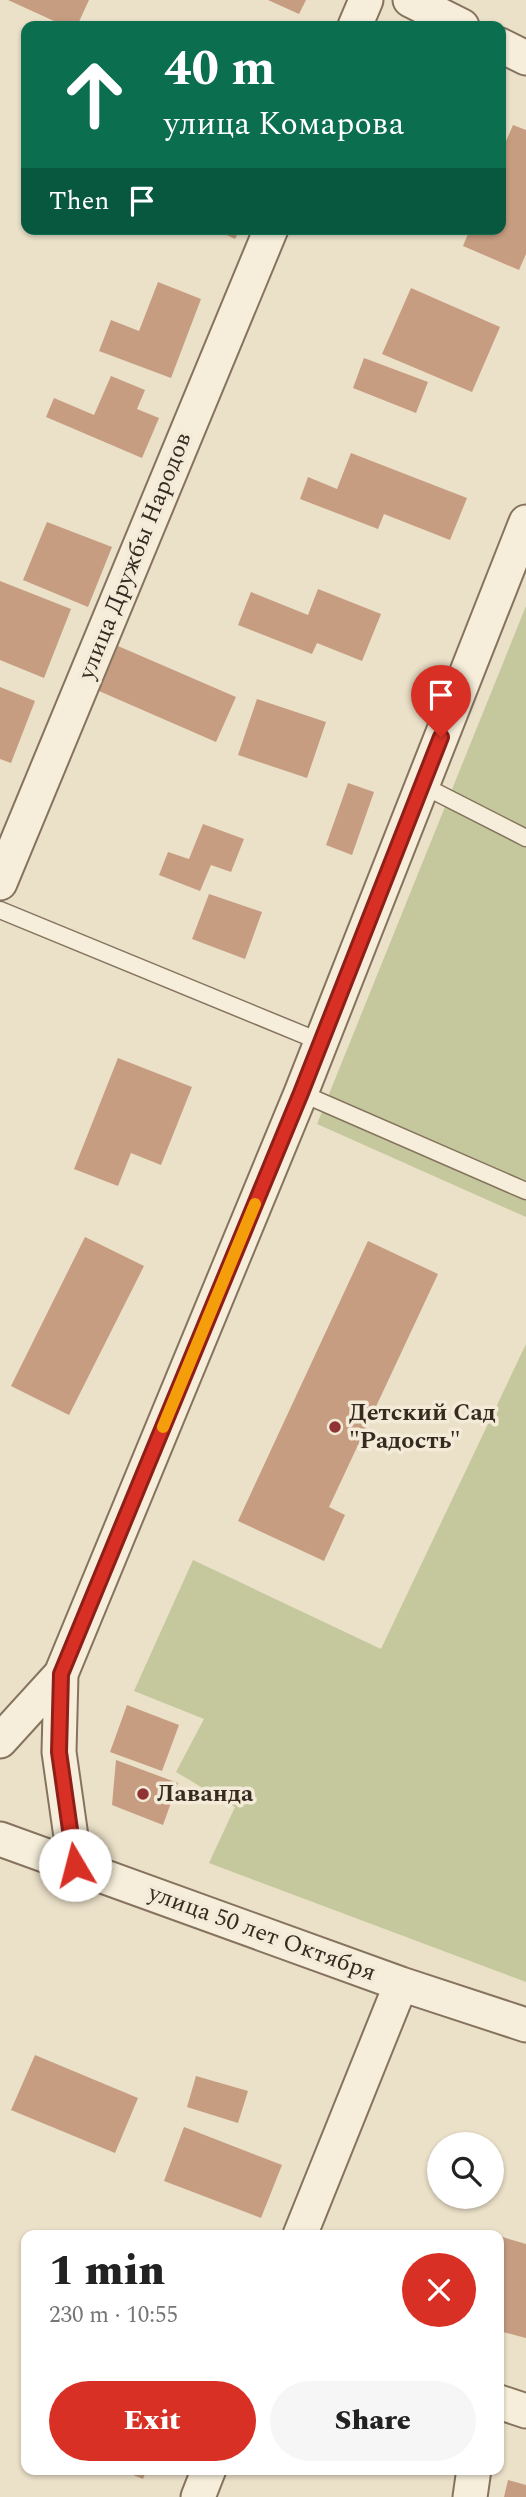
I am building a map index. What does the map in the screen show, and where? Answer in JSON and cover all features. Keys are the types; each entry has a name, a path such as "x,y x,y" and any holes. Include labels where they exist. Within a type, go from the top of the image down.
{"street":[{"path":"357,21 366,0"},
{"path":"410,0 452,21"},
{"path":"506,48 526,58"},
{"name":"улица Дружбы Народов","path":"0,883 269,235"},
{"path":"0,1741 61,1674 301,1093 526,522"},
{"path":"61,1674 59,1752 75,1865"},
{"name":"улица 50 лет Октября","path":"0,1839 401,1984 526,2025"},
{"path":"302,2230 401,1984"},
{"path":"504,2404 526,2411"},
{"path":"198,2497 207,2475"},
{"path":"470,2497 473,2475"}],"lane":[{"path":"422,785 526,838"},
{"path":"0,910 321,1042"},
{"path":"301,1093 526,1191"}],"green space":[{"path":"526,606 526,1217 317,1124"},
{"path":"526,1344 526,1982 209,1863 235,1807 176,1772 204,1719 134,1691 193,1560 381,1649"}],"building":[{"path":"8,0 89,0 79,21 54,21"},
{"path":"268,0 306,0 299,14"},
{"path":"513,125 526,130 526,254 519,270 463,246 468,235 506,235 506,141"},
{"path":"158,282 201,299 171,378 99,351 111,320 139,331"},
{"path":"411,288 500,327 472,392 382,354"},
{"path":"364,358 428,382 416,413 353,388"},
{"path":"111,376 145,390 137,409 159,418 142,458 46,417 54,398 94,415"},
{"path":"351,453 467,498 450,540 384,514 378,529 300,499 308,477 337,489"},
{"path":"47,522 112,547 88,607 23,580"},
{"path":"0,581 71,609 44,678 0,660"},
{"path":"318,589 381,614 362,661 317,643 312,654 238,625 251,592 308,615"},
{"path":"118,646 236,697 216,742 99,691"},
{"path":"0,687 35,701 11,763 0,759"},
{"path":"257,699 326,722 307,778 238,755"},
{"path":"348,783 374,792 352,855 326,845"},
{"path":"203,824 244,839 231,872 211,865 200,891 159,875 168,852 189,859"},
{"path":"209,894 262,912 245,959 192,939"},
{"path":"118,1058 192,1087 161,1165 131,1153 118,1186 74,1169"},
{"path":"85,1237 144,1266 69,1415 11,1386"},
{"path":"368,1241 438,1274 329,1507 345,1515 324,1561 238,1521"},
{"path":"127,1705 179,1725 162,1771 110,1752"},
{"name":"Лаванда","path":"116,1760 178,1783 163,1825 112,1805"},
{"path":"35,2055 138,2098 115,2153 11,2110"},
{"path":"196,2076 248,2091 238,2123 187,2107"},
{"path":"184,2127 282,2165 261,2218 164,2181"},
{"path":"504,2237 526,2244 526,2338 504,2332"},
{"path":"508,2480 526,2485 526,2497 504,2497"}],"slow traffic":[{"path":"163,1427 255,1204"}],"place":[{"name":"Детский Сад \"Радость\"","path":"335,1427"},
{"name":"Лаванда","path":"143,1794"}],"route":[{"path":"75,1865 59,1752 61,1674 301,1093 441,737"}]}
